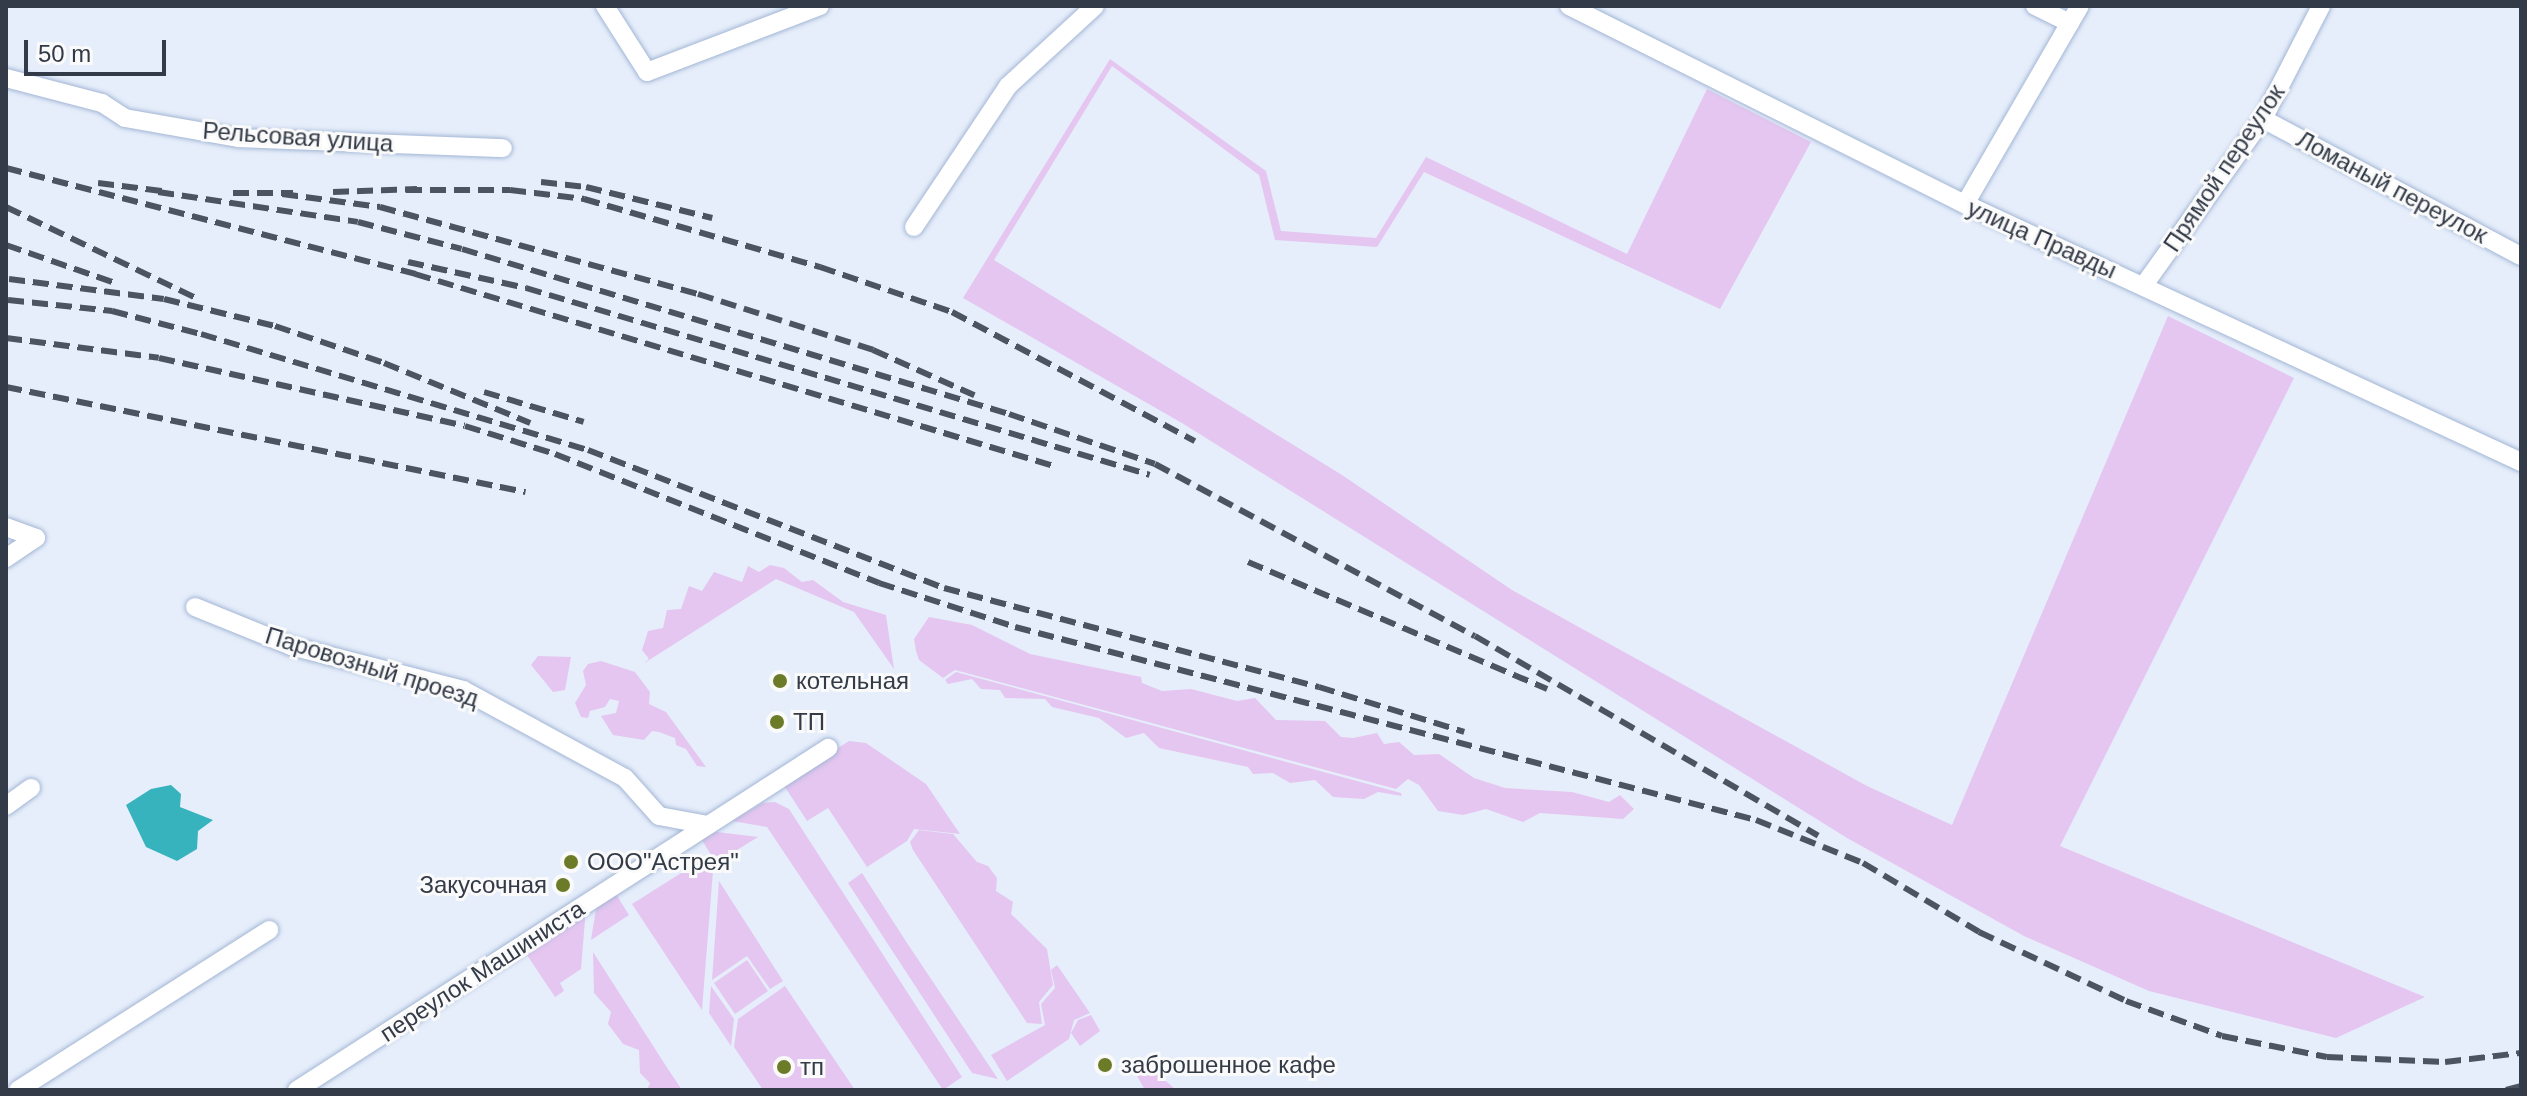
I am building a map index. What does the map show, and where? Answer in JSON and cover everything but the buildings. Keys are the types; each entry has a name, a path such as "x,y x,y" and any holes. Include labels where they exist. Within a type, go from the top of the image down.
{"street":[{"path":"605,6 647,72 820,6"},
{"path":"914,227 1008,86 1095,6"},
{"name":"улица Правды","path":"1569,6 1965,204 2521,462"},
{"path":"1965,204 2075,14 2035,6"},
{"name":"Прямой переулок","path":"2144,285 2263,119 2321,6"},
{"name":"Рельсовая улица","path":"6,78 102,103 125,118 239,138 503,148"},
{"name":"Ломаный переулок","path":"2263,119 2521,256"},
{"path":"6,527 36,538 6,558"},
{"name":"Паровозный проезд","path":"195,607 291,646 463,690 625,778 659,816 708,825"},
{"name":"переулок Машиниста","path":"297,1090 828,748"},
{"path":"6,806 31,788"},
{"path":"18,1090 269,930"}],"shaded area":[{"path":"1110,59 1266,171 1281,231 1376,238 1426,157 1627,254 1707,89 1811,142 1720,309 1424,172 1377,247 1275,240 1259,175 1112,66 994,260 1342,475 1512,590 1867,786 1952,825 2168,316 2294,378 2060,846 2425,997 2336,1038 2149,991 2024,936 1847,838 1182,423 963,298"},
{"path":"770,565 784,568 802,582 813,580 843,602 886,615 894,669 854,612 776,579 643,664 649,659 642,650 648,631 663,628 667,610 681,609 689,586 702,591 714,572 742,582 748,566 759,572"},
{"path":"929,617 972,625 1030,654 1141,677 1142,683 1162,691 1191,689 1237,701 1255,698 1276,720 1325,721 1341,737 1377,733 1384,744 1399,742 1414,755 1439,754 1474,778 1505,788 1572,792 1609,802 1620,795 1634,809 1623,819 1540,813 1523,822 1486,809 1463,815 1438,811 1419,785 1408,779 1396,789 955,670 943,678 919,660 916,651 914,639"},
{"path":"538,656 571,657 565,690 553,692 531,665"},
{"path":"601,661 635,672 650,692 649,704 666,712 706,767 697,766 686,749 676,745 675,738 659,732 652,731 644,740 613,735 601,716 616,713 619,701 610,699 605,707 590,711 588,718 581,717 575,703 586,685 583,671 588,664"},
{"path":"956,672 1401,793 1402,796 1378,792 1364,799 1333,797 1315,780 1290,783 1273,773 1253,774 1248,767 1159,748 1144,733 1126,738 1099,718 1052,707 1045,699 1005,698 1000,690 981,689 972,679 948,684 945,680"},
{"path":"849,741 866,743 926,784 960,834 914,829 907,841 867,867 828,808 807,821 783,784"},
{"path":"775,802 789,809 962,1077 943,1090 767,827 732,821 762,803"},
{"path":"919,830 953,834 977,862 988,866 997,878 996,891 1013,902 1011,914 1047,949 1053,985 1039,1002 1042,1024 1027,1023 913,850 910,842"},
{"path":"709,831 758,837 716,863 700,837"},
{"path":"705,858 713,871 702,1010 632,904"},
{"path":"862,873 998,1079 972,1073 848,883"},
{"path":"719,881 783,981 770,989 747,956 712,980"},
{"path":"614,891 629,915 591,940 597,903"},
{"path":"586,908 581,969 560,983 564,991 555,997 523,949"},
{"path":"593,952 682,1090 647,1090 650,1083 640,1073 639,1050 623,1044 608,1024 611,1012 594,993"},
{"path":"747,960 768,991 735,1014 714,983"},
{"path":"1057,965 1090,1013 1074,1020 1069,1039 1007,1081 991,1055 1045,1025 1041,1004 1055,988 1051,970"},
{"path":"711,986 734,1019 731,1046 709,1013"},
{"path":"785,986 855,1090 763,1090 734,1047 738,1019"},
{"path":"1091,1015 1100,1031 1080,1046 1071,1033 1078,1020"},
{"path":"1157,1073 1176,1090 1145,1090 1137,1076"}],"water":[{"path":"171,785 181,794 180,807 213,820 198,831 197,849 177,861 146,847 126,805 151,789"}],"railway":[{"path":"6,168 415,274 1057,467"},
{"path":"541,182 586,187 712,218"},
{"path":"98,183 169,192"},
{"path":"333,192 417,189"},
{"path":"406,190 510,190 584,199 820,267 952,312 1195,441"},
{"path":"158,192 358,222 462,249 1009,414 1155,464 1475,636 1818,836"},
{"path":"233,193 293,193"},
{"path":"282,194 380,207 698,294 873,350 974,395"},
{"path":"6,207 200,300"},
{"path":"6,245 118,284"},
{"path":"408,262 526,288 1150,475"},
{"path":"9,279 164,299 275,326 384,363 530,423"},
{"path":"8,300 112,311 201,334 588,450 944,588 1319,687 1464,732"},
{"path":"6,338 159,358 465,426 555,454 879,583 1015,627 1756,820 1863,863 1979,932 2126,1001 2222,1036 2327,1057 2445,1062 2521,1053"},
{"path":"6,387 525,492"},
{"path":"484,392 584,422"},
{"path":"1248,562 1547,689"},
{"path":"2506,1090 2521,1086"}],"place":[{"name":"котельная","path":"780,681"},
{"name":"ТП","path":"777,722"},
{"name":"ООО\"Астрея\"","path":"571,862"},
{"name":"Закусочная","path":"563,885"},
{"name":"заброшенное кафе","path":"1105,1065"},
{"name":"тп","path":"784,1067"}]}
